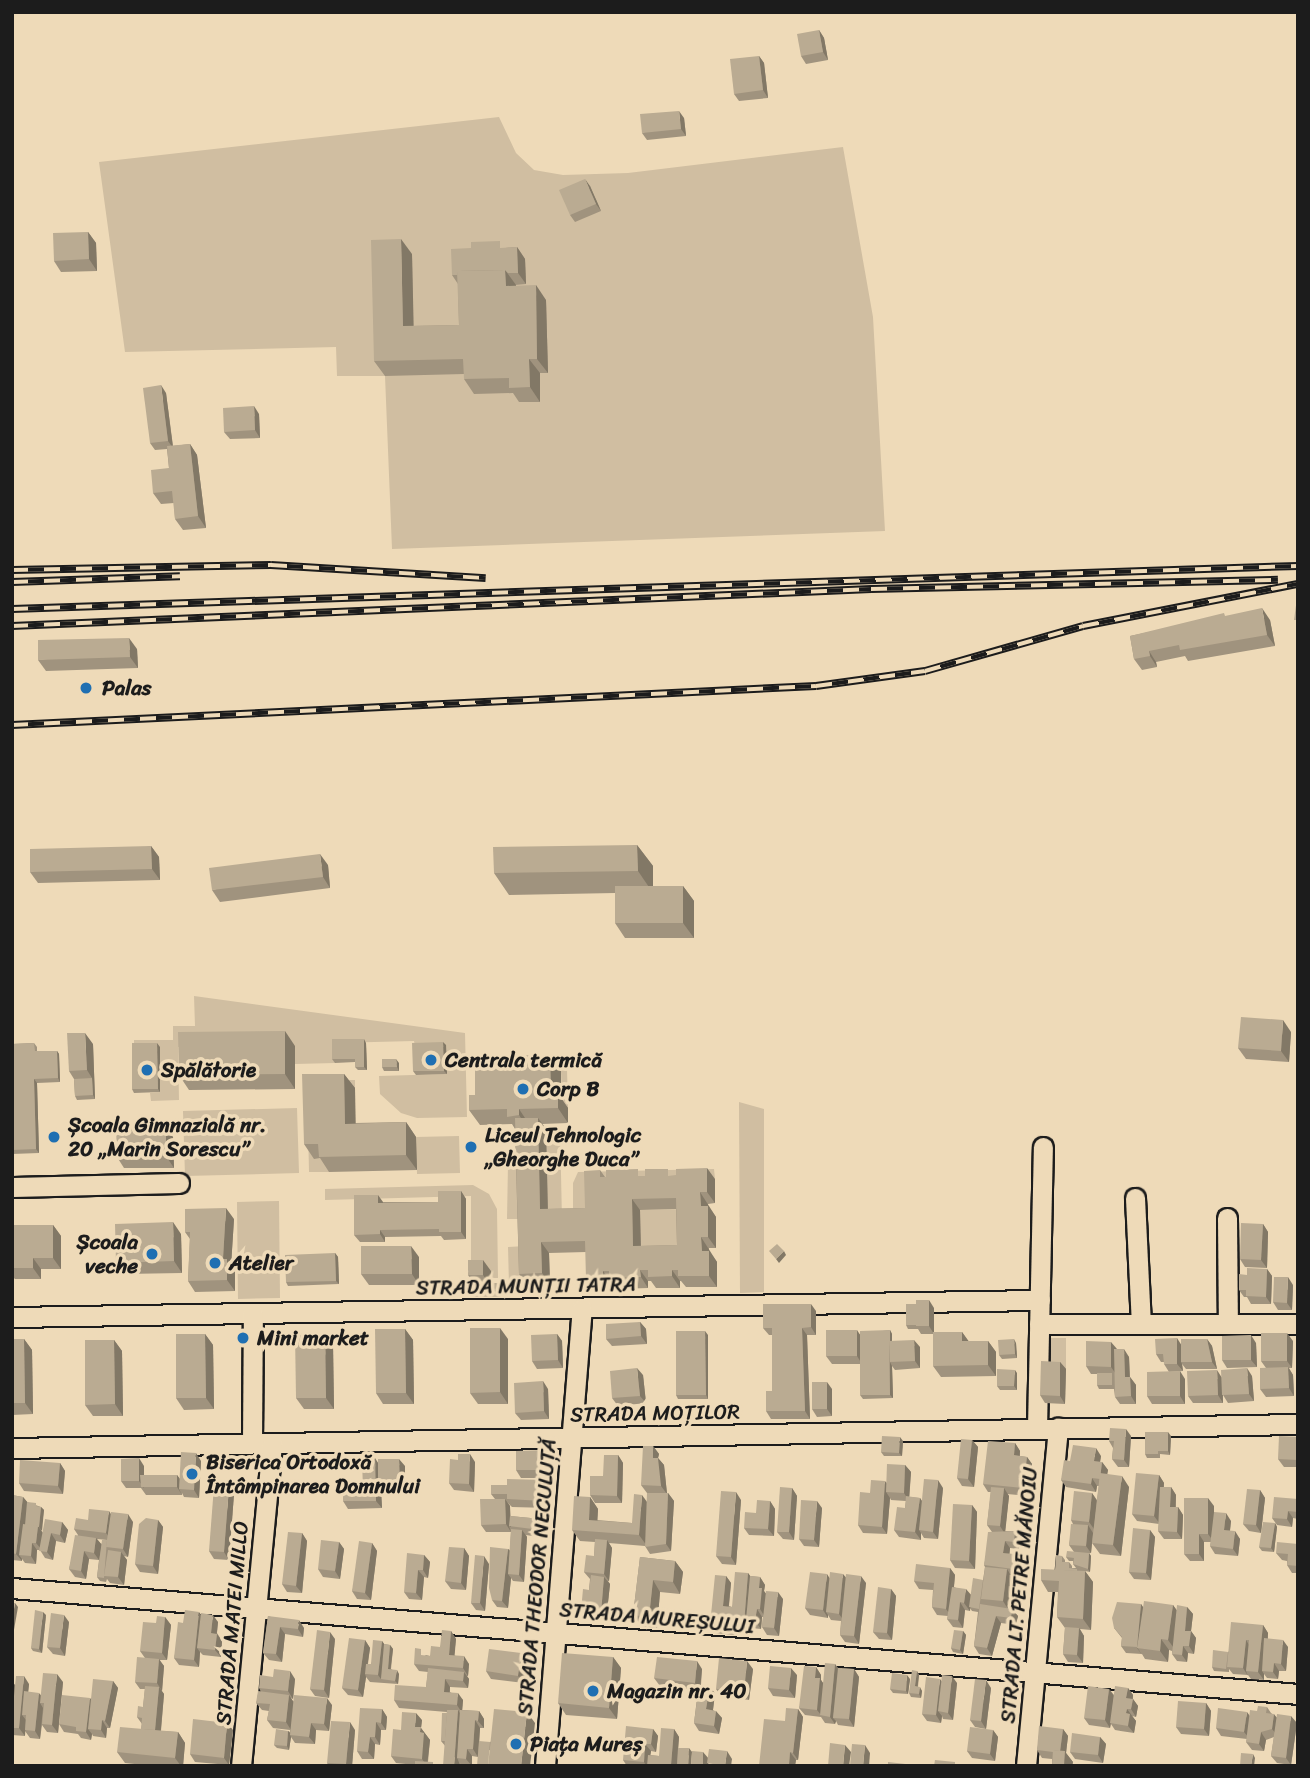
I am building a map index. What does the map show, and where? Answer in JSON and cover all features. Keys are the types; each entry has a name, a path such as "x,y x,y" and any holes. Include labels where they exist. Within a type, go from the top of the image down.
{"street":[{"path":"1037,1428 1043,1147"},
{"path":"12,1187 179,1183"},
{"path":"1135,1198 1141,1324"},
{"path":"1227,1218 1228,1324"},
{"name":"STRADA MUNȚII TATRA","path":"12,1317 1040,1300"},
{"name":"STRADA THEODOR NECULUȚĂ","path":"545,1766 582,1308"},
{"name":"STRADA MATEI MILLO","path":"241,1766 257,1608 262,1443 253,1313"},
{"path":"1039,1324 1298,1324"},
{"name":"STRADA MOȚILOR","path":"12,1448 1298,1424"},
{"name":"STRADA LT. PETRE MĂNOIU","path":"1026,1766 1058,1428"},
{"name":"STRADA MUREȘULUI","path":"12,1588 1298,1695"}],"shaded area":[{"path":"499,117 516,153 534,170 563,175 628,173 843,147 873,317 885,531 392,549 385,376 337,376 336,347 125,352 99,162"},
{"path":"194,996 465,1033 467,1117 417,1118 401,1113 380,1094 379,1076 447,1074 446,1045 415,1046 414,1041 335,1043 335,1063 295,1064 295,1046 178,1047 179,1100 151,1101 150,1093 160,1092 134,1047 134,1040 173,1040 173,1026 195,1026"},
{"path":"567,1069 568,1108 562,1108 561,1070"},
{"path":"307,1080 355,1080 355,1088 313,1089 314,1158 329,1158 329,1172 309,1172"},
{"path":"739,1102 764,1109 764,1292 740,1293"},
{"path":"297,1108 299,1173 185,1176 183,1111"},
{"path":"546,1129 560,1129 562,1220 548,1221"},
{"path":"459,1136 460,1173 417,1174 416,1137"},
{"path":"508,1164 524,1164 525,1219 507,1219"},
{"path":"714,1169 715,1179 592,1219 573,1220 573,1183 578,1172"},
{"path":"473,1185 489,1194 497,1209 498,1278 491,1278 490,1271 482,1286 500,1293 500,1297 471,1297 471,1196 325,1200 325,1189"},
{"path":"279,1201 280,1298 238,1299 237,1202"},
{"path":"684,1209 685,1256 641,1257 640,1210"},
{"path":"526,1246 527,1285 509,1285 508,1247"},
{"path":"1047,1338 1066,1338 1066,1369 1046,1369"}],"building":[{"path":"819,30 823,52 801,56 797,34"},
{"path":"759,56 763,90 734,94 730,59"},
{"path":"679,111 681,129 642,133 640,114"},
{"path":"585,179 596,204 570,215 559,190"},
{"path":"88,232 89,259 54,261 53,233"},
{"path":"401,239 403,326 459,325 457,271 505,270 506,286 536,285 537,359 529,359 530,387 509,388 509,378 464,379 463,359 374,361 371,240"},
{"path":"500,241 500,248 517,247 518,273 508,273 505,270 457,271 457,275 452,275 451,249 471,248 471,242"},
{"path":"161,385 168,441 150,443 143,388"},
{"path":"254,406 255,430 224,432 223,408"},
{"path":"190,444 198,516 175,519 172,491 153,493 151,470 169,468 167,446"},
{"path":"1297,598 1298,620 1294,620"},
{"path":"1262,608 1267,635 1180,650 1179,645 1149,651 1150,656 1134,659 1130,636 1224,613 1225,616"},
{"path":"129,638 130,657 38,660 38,640"},
{"path":"637,845 638,871 494,873 493,847"},
{"path":"151,846 152,869 30,872 30,849"},
{"path":"320,854 323,877 212,890 209,868"},
{"path":"615,886 683,886 683,923 615,923"},
{"path":"1241,1017 1283,1020 1281,1051 1238,1048"},
{"path":"285,1031 285,1074 179,1075 178,1032"},
{"path":"67,1033 85,1033 87,1070 69,1071"},
{"path":"332,1039 364,1039 364,1067 355,1067 355,1059 332,1059"},
{"name":"Centrala termică","path":"443,1042 444,1071 413,1071 412,1043"},
{"path":"34,1043 35,1051 57,1051 58,1078 34,1079 36,1149 12,1150 12,1044"},
{"name":"Spălătorie","path":"132,1043 157,1043 158,1089 132,1089"},
{"name":"Corp B","path":"550,1055 551,1093 558,1093 558,1108 519,1109 519,1115 507,1117 507,1109 469,1110 469,1095 475,1095 475,1056"},
{"path":"382,1059 396,1059 397,1067 382,1067"},
{"path":"302,1074 344,1074 345,1124 406,1122 406,1155 319,1157 318,1144 304,1144"},
{"path":"92,1078 93,1095 75,1096 74,1079"},
{"path":"515,1118 538,1118 540,1209 585,1208 584,1171 600,1170 600,1177 606,1177 606,1170 638,1169 638,1176 645,1176 645,1169 668,1169 668,1176 676,1175 676,1169 707,1168 707,1192 700,1192 701,1206 708,1206 708,1237 701,1237 702,1251 709,1251 709,1276 678,1276 678,1270 672,1270 672,1276 648,1277 648,1270 640,1270 641,1277 609,1278 609,1271 603,1271 603,1278 586,1279 585,1241 541,1242 542,1273 519,1274","holes":["676,1198 677,1245 633,1246 632,1199"]},
{"path":"116,1126 166,1126 166,1156 117,1157"},
{"path":"438,1191 461,1191 461,1232 439,1232 439,1229 380,1230 380,1234 354,1235 354,1195 378,1195 378,1203 438,1202"},
{"name":"Atelier","path":"226,1208 223,1259 227,1259 227,1280 188,1281 190,1232 185,1232 185,1209"},
{"name":"Școala veche","path":"173,1222 174,1261 116,1263 115,1224"},
{"path":"1241,1223 1263,1224 1261,1260 1240,1259"},
{"path":"12,1225 53,1225 53,1258 33,1258 33,1268 12,1268"},
{"path":"777,1244 784,1251 776,1259 769,1251"},
{"path":"361,1246 411,1246 412,1274 361,1274"},
{"path":"335,1253 336,1281 286,1282 285,1255"},
{"path":"468,1260 483,1260 483,1275 468,1275"},
{"path":"1247,1268 1267,1269 1266,1297 1246,1296 1246,1290 1239,1290 1239,1274 1247,1275"},
{"path":"1274,1277 1288,1277 1287,1303 1273,1302"},
{"path":"480,1283 498,1283 498,1290 479,1290"},
{"path":"916,1300 929,1300 929,1326 916,1326"},
{"path":"763,1304 811,1304 811,1327 802,1328 805,1411 766,1411 766,1391 772,1391 772,1328 763,1328"},
{"path":"906,1304 916,1304 916,1325 906,1325"},
{"path":"640,1322 641,1336 606,1339 606,1324"},
{"path":"470,1328 500,1328 500,1392 470,1393"},
{"path":"375,1329 405,1329 406,1393 376,1393"},
{"path":"826,1330 857,1330 857,1356 826,1356"},
{"path":"890,1330 890,1395 860,1395 860,1331"},
{"path":"676,1331 705,1331 706,1395 676,1395"},
{"path":"933,1332 962,1332 962,1341 988,1341 988,1365 933,1366"},
{"path":"325,1333 326,1398 296,1398 295,1334"},
{"path":"1261,1333 1287,1333 1287,1361 1261,1361"},
{"path":"176,1334 205,1334 206,1398 176,1398"},
{"path":"557,1334 558,1360 532,1361 531,1335"},
{"path":"1251,1335 1251,1360 1222,1360 1222,1336"},
{"path":"1177,1338 1177,1364 1164,1364 1163,1354 1156,1354 1155,1339"},
{"path":"12,1339 24,1339 25,1403 12,1403"},
{"path":"1014,1339 1015,1354 999,1355 998,1340"},
{"path":"1181,1339 1207,1339 1212,1362 1181,1362"},
{"path":"85,1340 114,1340 115,1404 85,1405"},
{"path":"914,1340 915,1361 890,1362 889,1341"},
{"path":"1086,1341 1111,1342 1111,1367 1086,1366"},
{"path":"1114,1349 1124,1349 1125,1377 1130,1377 1131,1396 1115,1397"},
{"path":"1041,1361 1060,1362 1060,1396 1040,1395"},
{"path":"1298,1361 1298,1394 1297,1394"},
{"path":"1288,1367 1289,1388 1260,1389 1260,1368"},
{"path":"637,1368 640,1396 612,1398 610,1371"},
{"path":"1247,1368 1249,1394 1222,1395 1221,1370"},
{"path":"997,1369 1015,1370 1014,1386 997,1386"},
{"path":"1217,1370 1218,1395 1188,1396 1187,1371"},
{"path":"1180,1371 1180,1396 1147,1396 1147,1372"},
{"path":"1097,1373 1112,1373 1112,1385 1097,1385"},
{"path":"543,1381 544,1411 515,1413 514,1383"},
{"path":"812,1382 827,1382 827,1409 812,1409"},
{"path":"1110,1428 1126,1429 1124,1460 1112,1459 1114,1441 1109,1441"},
{"path":"1145,1432 1168,1432 1168,1451 1145,1454"},
{"path":"882,1436 900,1437 899,1453 881,1452"},
{"path":"1279,1436 1298,1437 1298,1460 1278,1459"},
{"path":"961,1439 972,1440 968,1479 957,1478"},
{"path":"988,1441 1015,1443 1014,1455 1027,1457 1023,1488 983,1484"},
{"path":"1073,1445 1096,1448 1094,1461 1102,1462 1100,1479 1092,1478 1091,1484 1061,1480 1064,1460 1070,1461"},
{"path":"643,1446 653,1446 653,1458 658,1458 661,1486 641,1485"},
{"path":"547,1450 547,1470 516,1470 516,1451"},
{"path":"181,1452 196,1453 194,1490 179,1489"},
{"path":"458,1454 470,1454 469,1484 449,1483 450,1459 458,1460"},
{"path":"604,1455 618,1455 617,1496 590,1495 590,1476 603,1476"},
{"path":"139,1458 139,1481 121,1481 121,1459"},
{"path":"375,1458 376,1501 343,1501 343,1490 363,1490 362,1459"},
{"path":"378,1459 399,1459 400,1485 378,1485"},
{"path":"20,1460 60,1463 58,1486 19,1483"},
{"path":"887,1464 905,1465 904,1493 886,1492"},
{"path":"1100,1473 1122,1476 1113,1545 1092,1543"},
{"path":"1136,1473 1159,1475 1154,1516 1132,1514"},
{"path":"140,1475 177,1475 177,1487 141,1487"},
{"path":"507,1479 544,1480 543,1501 507,1499 507,1494 491,1494 491,1485 507,1485"},
{"path":"924,1479 938,1480 933,1532 919,1530"},
{"path":"871,1480 885,1481 882,1527 858,1525 860,1492 870,1493"},
{"path":"214,1486 229,1487 224,1552 209,1551"},
{"path":"780,1487 792,1488 789,1532 777,1532"},
{"path":"991,1487 1004,1488 1000,1526 987,1525"},
{"path":"1160,1487 1171,1487 1170,1507 1178,1507 1177,1532 1158,1531"},
{"path":"1247,1489 1260,1490 1256,1525 1243,1524"},
{"path":"721,1491 736,1492 731,1557 716,1556"},
{"path":"1074,1491 1092,1493 1089,1522 1071,1520"},
{"path":"647,1493 668,1493 666,1544 645,1547"},
{"path":"634,1494 642,1495 639,1535 572,1530 574,1496 590,1497 589,1520 632,1523"},
{"path":"12,1495 23,1497 16,1554 12,1553"},
{"path":"906,1496 920,1498 915,1532 894,1530 897,1507 905,1508"},
{"path":"1274,1497 1298,1499 1298,1512 1288,1511 1287,1519 1272,1518"},
{"path":"1184,1498 1208,1498 1208,1534 1199,1534 1199,1554 1184,1554"},
{"path":"480,1499 505,1499 506,1524 481,1525"},
{"path":"757,1500 770,1501 768,1529 744,1528 745,1512 756,1513"},
{"path":"801,1500 817,1501 814,1540 799,1539"},
{"path":"27,1502 41,1507 39,1527 25,1525"},
{"path":"953,1504 972,1505 969,1561 950,1560"},
{"path":"89,1509 109,1511 106,1533 74,1529 76,1518 88,1520"},
{"path":"111,1512 128,1514 123,1549 106,1547"},
{"path":"1214,1512 1226,1513 1224,1530 1235,1531 1233,1549 1210,1546"},
{"path":"510,1516 541,1519 540,1530 509,1526"},
{"path":"146,1518 158,1520 153,1566 135,1564 139,1524"},
{"path":"45,1519 62,1522 60,1535 51,1533 47,1552 39,1551"},
{"path":"1263,1522 1275,1523 1271,1548 1259,1547"},
{"path":"23,1524 38,1526 31,1556 19,1555"},
{"path":"1071,1524 1088,1525 1086,1546 1069,1545"},
{"path":"1133,1528 1150,1530 1146,1573 1129,1572"},
{"path":"511,1529 522,1530 519,1575 508,1574"},
{"path":"1015,1531 1014,1542 1005,1541 1003,1553 1014,1554 1013,1569 984,1565 988,1532"},
{"path":"288,1532 302,1533 296,1586 282,1584"},
{"path":"75,1535 96,1538 94,1553 84,1551 81,1571 69,1569"},
{"path":"595,1539 607,1540 604,1574 584,1572 586,1555 594,1556"},
{"path":"102,1540 107,1540 104,1578 97,1577"},
{"path":"321,1540 339,1542 335,1571 318,1569"},
{"path":"359,1541 372,1543 365,1593 352,1591"},
{"path":"1277,1542 1298,1544 1298,1566 1287,1565 1288,1554 1276,1553"},
{"path":"449,1547 464,1548 461,1583 445,1581"},
{"path":"490,1547 508,1549 502,1601 492,1600 489,1588"},
{"path":"108,1550 121,1552 118,1577 104,1576"},
{"path":"1067,1551 1089,1553 1088,1569 1073,1564 1074,1558 1066,1557"},
{"path":"407,1553 424,1555 423,1570 418,1570 416,1593 404,1592"},
{"path":"475,1555 484,1556 480,1603 471,1603"},
{"path":"1056,1555 1062,1556 1062,1562 1069,1562 1069,1568 1077,1571 1055,1570"},
{"path":"640,1557 675,1561 673,1582 653,1580 649,1617 633,1615"},
{"path":"916,1564 950,1568 946,1609 932,1607 934,1583 914,1581"},
{"path":"985,1567 1007,1569 1003,1601 981,1599"},
{"path":"1041,1569 1085,1571 1083,1619 1057,1617 1059,1581 1041,1580"},
{"path":"735,1572 748,1573 744,1624 729,1622 729,1628 710,1625 715,1575 726,1576 723,1606 732,1607"},
{"path":"810,1572 827,1574 823,1610 805,1608"},
{"path":"830,1572 843,1574 839,1614 826,1612"},
{"path":"846,1574 861,1576 854,1636 840,1635"},
{"path":"591,1575 604,1577 601,1613 581,1611 583,1589 589,1590"},
{"path":"750,1576 760,1577 759,1588 762,1588 760,1609 757,1609 755,1621 746,1620"},
{"path":"973,1578 983,1580 979,1609 969,1607"},
{"path":"878,1587 891,1589 887,1633 873,1632"},
{"path":"952,1587 966,1589 964,1603 960,1602 958,1620 947,1619"},
{"path":"766,1591 778,1592 774,1628 762,1627"},
{"path":"1144,1601 1173,1605 1168,1640 1161,1639 1160,1651 1137,1648"},
{"path":"1117,1602 1141,1604 1137,1647 1121,1646 1122,1637 1114,1628 1112,1618"},
{"path":"980,1604 1012,1609 1011,1618 996,1616 987,1648 974,1646"},
{"path":"1177,1605 1187,1607 1185,1631 1191,1631 1189,1646 1183,1646 1182,1655 1172,1654"},
{"path":"35,1610 43,1612 39,1649 31,1648"},
{"path":"185,1610 199,1612 194,1660 174,1658 178,1622 183,1623"},
{"path":"51,1613 64,1615 60,1648 47,1647"},
{"path":"201,1613 213,1615 211,1633 217,1634 215,1650 197,1648"},
{"path":"157,1616 165,1617 162,1653 140,1651 143,1622 156,1623"},
{"path":"268,1616 299,1620 298,1629 280,1627 276,1654 263,1653"},
{"path":"1231,1622 1263,1625 1258,1672 1246,1671 1249,1640 1246,1640 1243,1668 1227,1667"},
{"path":"1065,1627 1079,1628 1077,1655 1063,1654"},
{"path":"317,1630 330,1632 324,1690 310,1689"},
{"path":"442,1630 451,1631 449,1655 464,1656 463,1668 414,1664 415,1648 421,1649 421,1655 430,1656 431,1646 440,1647"},
{"path":"954,1630 963,1631 960,1650 951,1648"},
{"path":"349,1638 365,1640 358,1690 342,1688"},
{"path":"1264,1638 1283,1640 1281,1664 1274,1663 1273,1672 1262,1671"},
{"path":"373,1640 382,1641 378,1675 365,1674 366,1664 371,1664"},
{"path":"384,1644 390,1645 388,1669 397,1670 395,1681 381,1679"},
{"path":"489,1649 521,1653 518,1676 486,1671"},
{"path":"1213,1650 1228,1652 1226,1669 1212,1667"},
{"name":"Magazin nr. 40","path":"562,1653 613,1657 609,1708 558,1703"},
{"path":"137,1657 159,1659 157,1683 135,1682"},
{"path":"657,1657 697,1661 695,1683 654,1678"},
{"path":"719,1658 747,1661 744,1692 716,1689"},
{"path":"825,1663 835,1664 830,1717 820,1715"},
{"path":"770,1666 791,1668 789,1690 768,1688"},
{"path":"804,1666 816,1667 815,1678 820,1678 817,1710 799,1708"},
{"path":"428,1668 464,1672 463,1681 445,1679 444,1692 458,1693 457,1705 394,1700 395,1685 426,1687"},
{"path":"838,1668 854,1669 849,1719 833,1718"},
{"path":"274,1669 290,1671 288,1691 259,1688 260,1675 273,1677"},
{"path":"912,1670 917,1671 915,1686 920,1687 919,1694 909,1693"},
{"path":"43,1673 57,1674 52,1725 42,1724 44,1703 40,1703"},
{"path":"892,1673 907,1675 906,1691 890,1689"},
{"path":"942,1675 952,1676 948,1713 938,1711"},
{"path":"16,1676 24,1676 19,1728 12,1728 12,1706"},
{"path":"926,1677 940,1679 936,1715 922,1714"},
{"path":"93,1679 113,1681 101,1730 88,1729"},
{"path":"975,1679 986,1680 981,1721 970,1720"},
{"path":"699,1685 710,1686 706,1709 716,1711 714,1726 694,1723"},
{"path":"145,1686 159,1687 155,1730 141,1729 142,1718 137,1717 138,1706 143,1707"},
{"path":"1088,1686 1109,1689 1105,1720 1084,1718"},
{"path":"1115,1686 1128,1688 1126,1698 1133,1699 1131,1709 1127,1709 1126,1713 1130,1714 1128,1726 1110,1723"},
{"path":"24,1691 39,1693 35,1731 25,1730 26,1715 22,1715"},
{"path":"258,1691 289,1695 286,1722 267,1720 270,1704 256,1703"},
{"path":"62,1695 90,1698 86,1732 59,1724"},
{"path":"294,1695 327,1698 324,1724 311,1723 309,1737 290,1735"},
{"path":"1178,1701 1206,1703 1204,1729 1176,1727"},
{"path":"1258,1706 1267,1707 1266,1713 1274,1714 1272,1729 1261,1732 1259,1744 1246,1742 1250,1710 1257,1711"},
{"path":"360,1708 382,1709 381,1723 376,1722 375,1737 370,1737 368,1752 357,1751"},
{"path":"786,1708 798,1709 789,1765 759,1766 764,1719 785,1721"},
{"path":"1218,1708 1247,1712 1244,1732 1216,1728"},
{"path":"494,1709 527,1712 521,1766 488,1766"},
{"path":"447,1710 458,1710 454,1766 443,1766"},
{"path":"460,1710 479,1711 478,1721 475,1720 473,1749 467,1749 466,1759 457,1758"},
{"path":"402,1712 416,1713 415,1727 421,1727 420,1732 424,1733 422,1759 391,1756 393,1729 401,1730"},
{"path":"442,1713 447,1713 445,1741 441,1741"},
{"path":"1277,1714 1291,1716 1286,1758 1271,1756"},
{"path":"193,1719 227,1723 224,1758 190,1754"},
{"path":"331,1721 350,1722 346,1764 327,1763"},
{"path":"626,1726 653,1729 651,1744 645,1744 644,1762 623,1760"},
{"path":"1039,1726 1063,1729 1060,1751 1037,1750"},
{"path":"120,1727 178,1732 175,1758 117,1752"},
{"path":"970,1727 993,1730 990,1754 967,1751"},
{"path":"661,1728 674,1729 671,1765 647,1766 648,1755 659,1756"},
{"path":"276,1729 288,1731 287,1746 274,1745"},
{"path":"1072,1733 1100,1737 1098,1755 1070,1752"},
{"path":"479,1741 490,1742 488,1766 477,1766"},
{"path":"830,1743 845,1745 843,1766 828,1766"},
{"path":"852,1744 865,1745 863,1766 850,1766"},
{"path":"678,1748 689,1748 688,1766 677,1766"},
{"path":"709,1749 727,1751 725,1766 707,1763"},
{"path":"1053,1750 1065,1751 1064,1766 1052,1766"},
{"path":"692,1751 703,1752 703,1766 691,1766"},
{"path":"1241,1753 1253,1754 1251,1766 1240,1766"},
{"path":"935,1760 955,1762 955,1766 934,1766"},
{"path":"415,1761 433,1762 433,1766 415,1766"},
{"path":"888,1762 923,1766 888,1766"}],"railway":[{"path":"12,570 271,565 486,578"},
{"path":"12,609 1298,566"},
{"path":"12,582 180,576"},
{"path":"12,626 871,589 1278,580"},
{"path":"12,725 816,686 925,671 1083,626 1298,584"}],"place":[{"name":"Palas","path":"86,688"},
{"name":"Centrala termică","path":"431,1060"},
{"name":"Spălătorie","path":"147,1070"},
{"name":"Corp B","path":"523,1089"},
{"name":"Școala Gimnazială nr. 20 „Marin Sorescu”","path":"54,1137"},
{"name":"Liceul Tehnologic „Gheorghe Duca”","path":"471,1147"},
{"name":"Școala veche","path":"152,1254"},
{"name":"Atelier","path":"215,1263"},
{"name":"Mini market","path":"243,1338"},
{"name":"Biserica Ortodoxă Întâmpinarea Domnului","path":"192,1474"},
{"name":"Magazin nr. 40","path":"593,1691"},
{"name":"Piața Mureș","path":"516,1744"}]}
